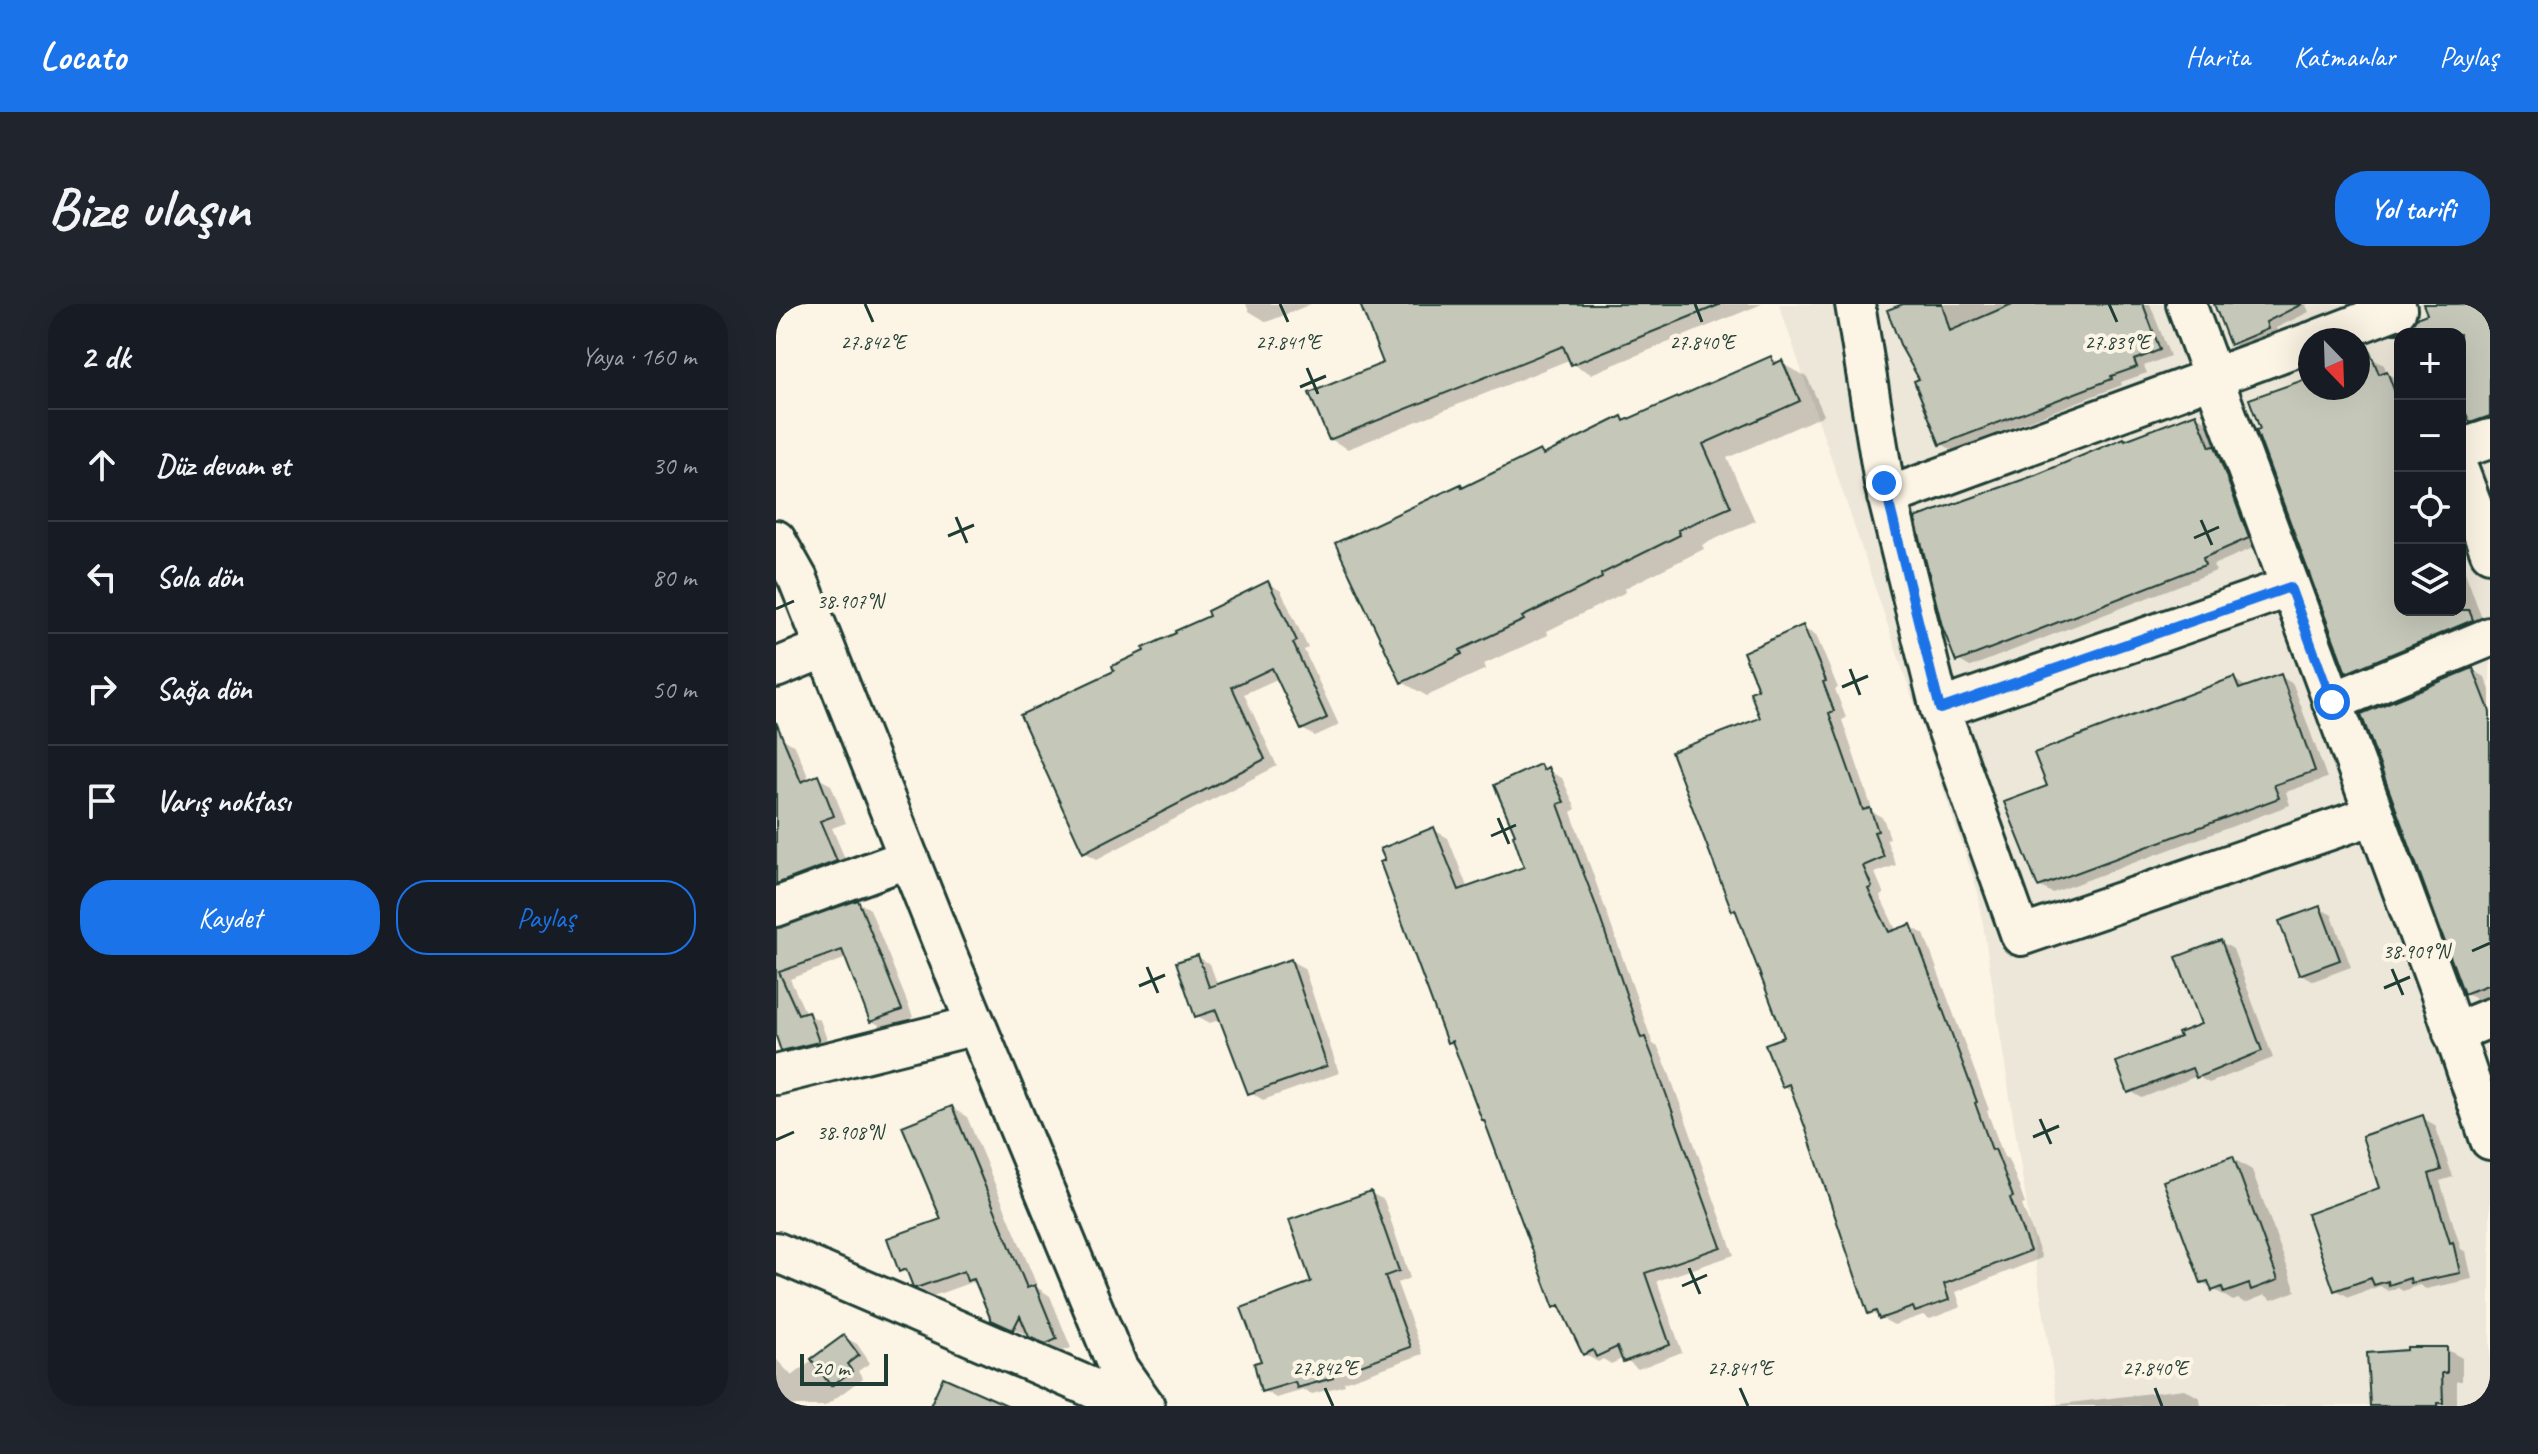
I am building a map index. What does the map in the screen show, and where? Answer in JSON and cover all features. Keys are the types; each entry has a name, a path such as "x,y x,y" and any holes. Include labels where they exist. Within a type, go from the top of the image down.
{"street":[{"path":"1855,304 1887,497 1940,709 2021,936 2374,815"},
{"path":"2186,304 2490,1140"},
{"path":"2358,328 2400,316"},
{"path":"1887,497 2298,347"},
{"path":"2466,447 2490,439"},
{"path":"2466,489 2490,552"},
{"path":"776,540 798,579 976,1025 1118,1368 1145,1406"},
{"path":"1940,709 2290,587"},
{"path":"2332,702 2490,637"},
{"path":"776,668 825,648"},
{"path":"776,907 909,858"},
{"path":"2453,1033 2490,1018"},
{"path":"776,1075 976,1025"},
{"path":"776,1252 1134,1406"}],"shaded area":[{"path":"1779,304 2490,304 2490,1406 2058,1406 1978,892"}],"building":[{"path":"1360,304 1719,305 1571,365 1563,346 1329,440 1309,393 1383,363"},
{"path":"1903,304 1942,304 1950,331 2012,304 2143,304 2160,350 2134,360 2137,367 2111,376 2112,379 1940,445 1914,381 1919,379 1901,347 1887,310"},
{"path":"2214,304 2302,304 2266,322 2268,329 2230,345"},
{"path":"2423,304 2490,304 2490,416 2470,423 2466,414 2466,328 2407,328 2416,318 2427,314"},
{"path":"2370,352 2379,374 2387,371 2394,390 2394,616 2466,616 2466,610 2469,610 2473,620 2346,673 2256,430 2260,429 2249,399 2298,382 2298,400 2370,400"},
{"path":"1771,356 1774,364 1782,360 1800,401 1703,444 1731,507 1678,530 1680,535 1522,617 1524,620 1460,650 1462,654 1401,683 1335,543 1540,450 1543,455 1622,416 1624,421"},
{"path":"2196,413 2210,447 2215,446 2249,538 2203,558 2205,565 1956,662 1942,626 1915,518"},
{"path":"1268,581 1297,641 1293,643 1327,718 1301,730 1272,668 1232,687 1265,759 1083,853 1020,715 1114,671 1112,666 1209,616 1207,611"},
{"path":"1803,625 1826,681 1823,682 1834,711 1829,713 1863,810 1870,808 1878,831 1874,832 1884,857 1863,866 1872,887 1868,889 1889,932 1911,924 1992,1150 1995,1149 2004,1172 2013,1197 2010,1198 2030,1251 1944,1284 1949,1300 1915,1312 1913,1307 1879,1319 1876,1311 1868,1314 1789,1084 1782,1087 1765,1044 1784,1037 1671,752 1760,718 1750,692 1758,689 1743,652"},
{"path":"2473,668 2490,712 2490,984 2464,994 2361,714"},
{"path":"2281,674 2315,771 2274,785 2279,798 2038,887 2004,802 2047,786 2034,753 2234,677 2239,689"},
{"path":"776,722 801,782 818,775 834,816 820,821 837,861 776,884"},
{"path":"1540,764 1543,770 1548,767 1564,802 1558,804 1641,1038 1645,1037 1655,1063 1721,1247 1645,1273 1670,1345 1623,1362 1617,1347 1596,1357 1593,1350 1583,1355 1559,1305 1554,1308 1484,1120 1452,1041 1447,1043 1380,862 1385,860 1380,849 1434,827 1459,890 1524,867 1515,834 1494,785"},
{"path":"858,900 902,1010 870,1022 842,950 779,972 798,1014 808,1011 819,1042 781,1051 776,1036 776,928"},
{"path":"2320,906 2340,960 2299,975 2279,921"},
{"path":"2221,940 2262,1051 2196,1078 2192,1068 2128,1093 2116,1062 2180,1037 2178,1033 2201,1024 2176,957"},
{"path":"1198,955 1209,987 1291,959 1327,1066 1248,1094 1216,1010 1195,1017 1176,962"},
{"path":"952,1106 1027,1288 1035,1285 1057,1339 1046,1344 1029,1337 1020,1316 1013,1330 991,1320 974,1279 967,1281 964,1271 916,1288 906,1269 899,1272 887,1238 941,1219 902,1126"},
{"path":"2423,1115 2441,1170 2429,1174 2450,1243 2453,1242 2460,1273 2411,1283 2410,1278 2389,1285 2388,1281 2374,1285 2371,1278 2334,1291 2307,1214 2379,1188 2362,1136"},
{"path":"2233,1156 2278,1280 2251,1290 2249,1284 2224,1293 2222,1287 2212,1291 2208,1281 2201,1283 2163,1181"},
{"path":"1371,1191 1399,1271 1385,1276 1411,1347 1332,1375 1333,1378 1297,1388 1295,1382 1261,1392 1254,1363 1261,1361 1241,1308 1311,1282 1289,1220"},
{"path":"844,1335 859,1355 847,1364 852,1371 831,1386 811,1359"},
{"path":"2407,1347 2447,1347 2447,1373 2442,1373 2443,1403 2438,1403 2438,1406 2370,1406 2367,1353 2407,1350"},
{"path":"943,1377 1009,1406 930,1406"}],"route":[{"path":"1884,483 1940,709 2290,587 2332,702"}]}
